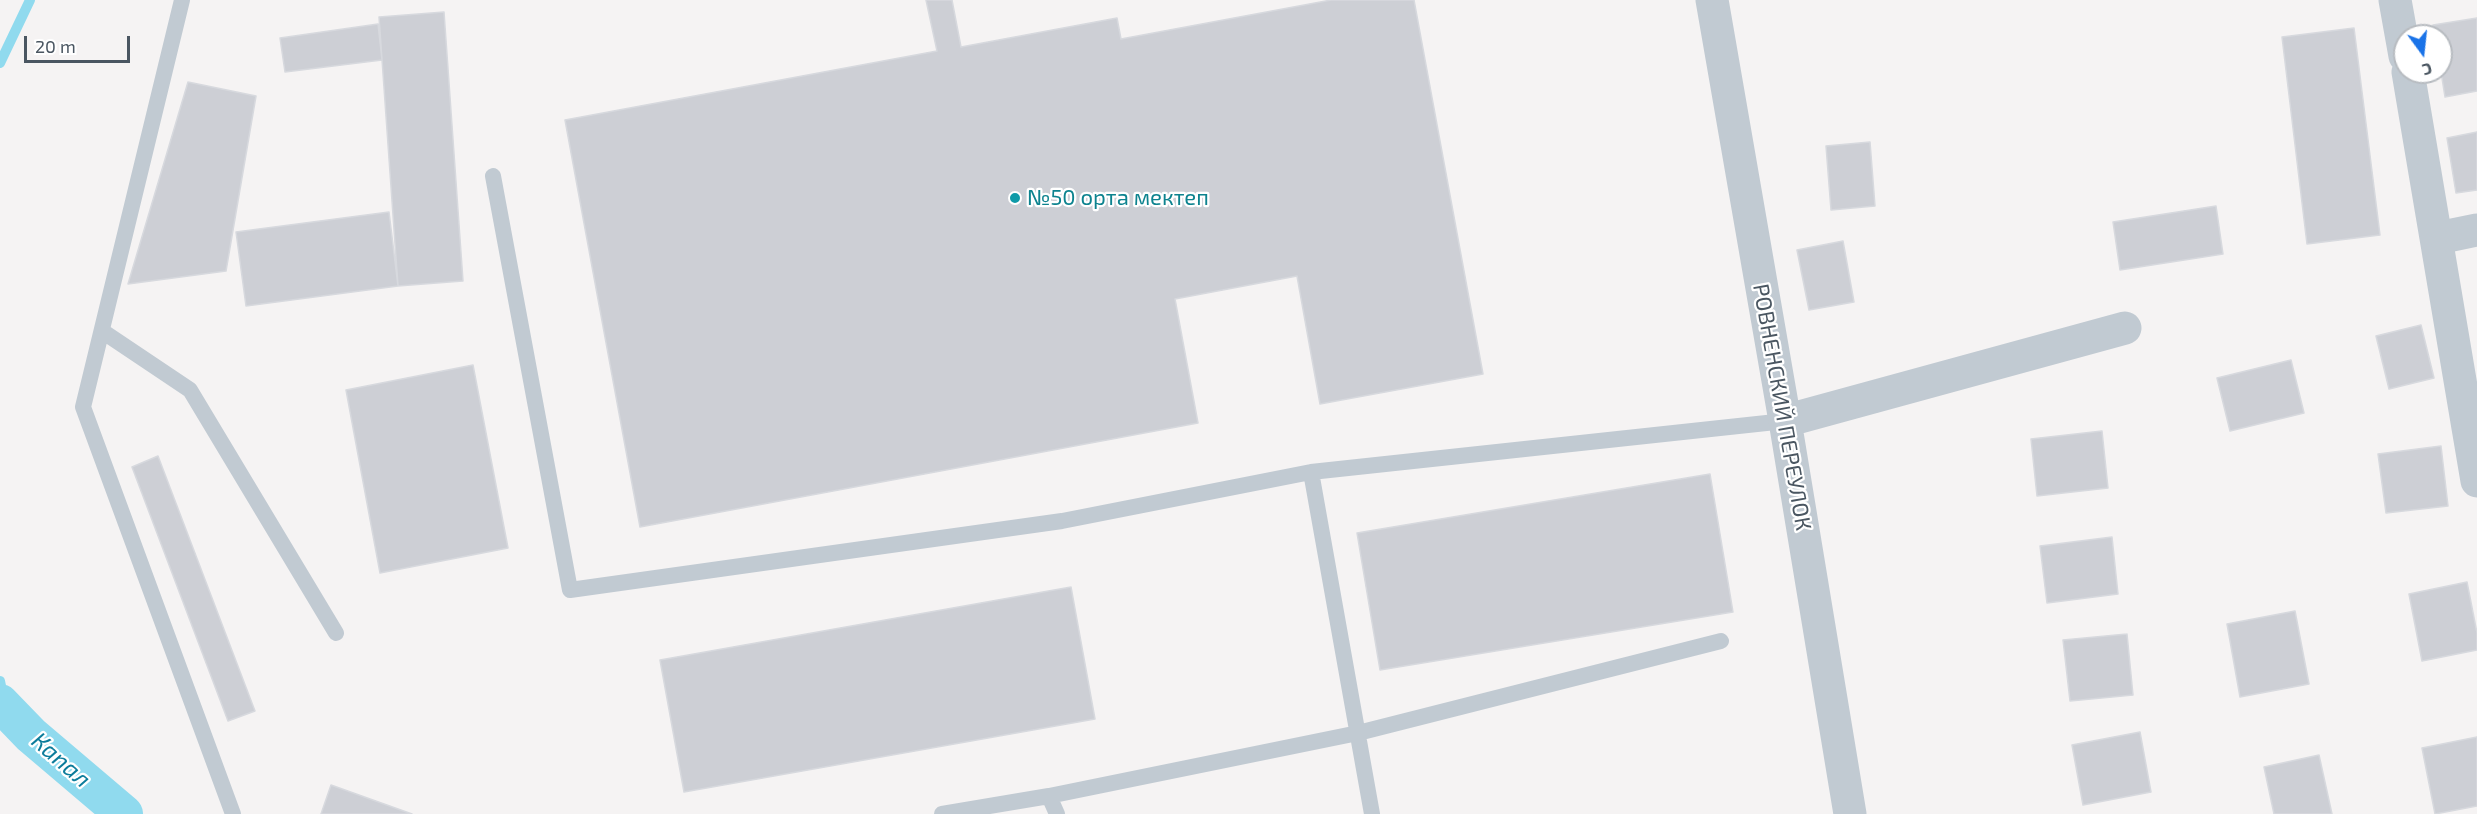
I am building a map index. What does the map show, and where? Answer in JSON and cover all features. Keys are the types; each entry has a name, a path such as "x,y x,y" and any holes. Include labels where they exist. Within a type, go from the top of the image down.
{"street":[{"name":"РОВНЕНСКИЙ ПЕРЕУЛОК","path":"1712,0 1850,814"},
{"path":"2395,0 2399,24"},
{"path":"2410,84 2438,238 2477,481"},
{"path":"2438,238 2477,230"},
{"path":"1785,421 2125,328"}],"lane":[{"path":"182,0 83,407 233,814"},
{"path":"493,176 570,590 1062,521 1311,472 1785,421"},
{"path":"102,331 190,390 336,633"},
{"path":"1311,472 1372,814"},
{"path":"942,814 1049,796 1358,734 1721,642"},
{"path":"1049,796 1057,814"}],"building":[{"name":"№50 орта мектеп","path":"926,0 952,0 961,47 1117,18 1121,39 1331,0 1414,0 1483,374 1320,404 1297,276 1175,299 1198,423 640,527 565,120 937,51"},
{"path":"444,12 463,281 398,286 379,17"},
{"path":"2477,18 2477,91 2445,97 2443,84 2453,84 2453,24 2439,24"},
{"path":"378,24 382,60 285,72 280,38"},
{"path":"2354,28 2380,235 2307,244 2282,37"},
{"path":"188,82 256,96 226,271 128,284"},
{"path":"2477,132 2477,190 2456,193 2447,138"},
{"path":"1870,142 1875,206 1831,210 1826,146"},
{"path":"2216,206 2223,254 2120,270 2113,222"},
{"path":"389,212 398,286 246,306 236,232"},
{"path":"1843,241 1854,302 1809,310 1797,250"},
{"path":"2421,325 2434,378 2389,389 2376,336"},
{"path":"2291,360 2304,413 2230,431 2217,378"},
{"path":"473,365 508,548 380,573 346,390"},
{"path":"2102,431 2108,488 2037,496 2031,439"},
{"path":"2441,446 2448,506 2386,513 2378,454"},
{"path":"158,456 255,711 228,721 132,467"},
{"path":"1710,474 1733,612 1380,670 1357,533"},
{"path":"2112,537 2118,594 2047,603 2040,546"},
{"path":"2467,582 2477,633 2477,650 2422,661 2409,594"},
{"path":"1071,587 1095,719 684,792 660,660"},
{"path":"2295,611 2309,684 2240,697 2227,624"},
{"path":"2127,634 2133,695 2070,701 2063,640"},
{"path":"2140,732 2151,792 2083,805 2072,745"},
{"path":"2477,737 2477,806 2435,814 2422,748"},
{"path":"2319,755 2332,814 2274,814 2264,767"},
{"path":"331,785 412,814 321,814"}],"waterway":[{"path":"0,63 30,0"},
{"path":"0,681 6,710"},
{"name":"Капал","path":"0,703 31,735 124,814"}],"place":[{"name":"№50 орта мектеп","path":"1015,198"}]}
